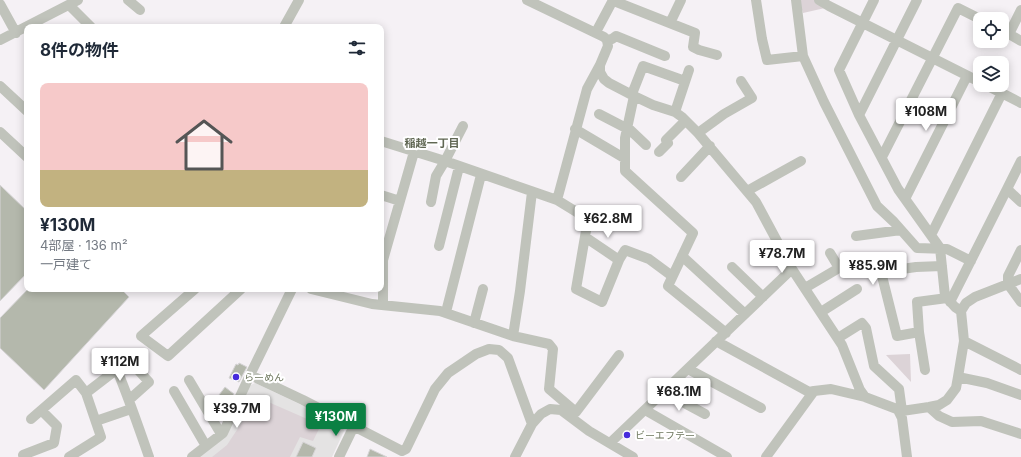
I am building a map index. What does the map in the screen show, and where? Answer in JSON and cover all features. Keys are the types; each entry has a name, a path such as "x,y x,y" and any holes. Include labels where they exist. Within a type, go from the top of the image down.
{"street":[{"path":"33,24 78,0"},
{"path":"128,0 140,10"},
{"path":"286,24 299,0"},
{"path":"527,0 596,32 607,40 608,46 600,66 586,90 556,200"},
{"path":"670,23 680,0"},
{"path":"756,0 767,60 803,56"},
{"path":"796,0 803,56 824,102 877,206 894,222 917,248 947,249 971,261"},
{"path":"819,0 831,3 862,23 973,79"},
{"path":"874,0 839,70 859,115 898,189 940,248 945,296 962,311"},
{"path":"859,115 917,0"},
{"path":"596,32 612,2 614,1 695,33 693,47 717,55"},
{"path":"0,4 16,33"},
{"path":"69,5 88,24"},
{"path":"882,157 958,8 973,16"},
{"path":"1009,28 1021,10"},
{"path":"0,40 24,29"},
{"path":"1009,34 1021,40"},
{"path":"607,40 616,36 636,46 665,56"},
{"path":"600,66 600,72 609,84 653,105 674,112 685,120 710,146 756,202 792,269 846,352 852,371 865,397"},
{"path":"685,81 643,66 633,95 626,128 624,158 625,171 693,233 668,286 726,333"},
{"path":"674,112 689,70"},
{"path":"905,199 967,76"},
{"path":"698,133 724,114 752,98 741,81"},
{"path":"0,86 24,108"},
{"path":"931,235 1002,93 1021,103"},
{"path":"599,114 626,128 646,145"},
{"path":"659,152 668,143 666,140 685,120"},
{"path":"431,202 436,176 445,162 462,126"},
{"path":"575,129 624,158"},
{"path":"0,132 24,154"},
{"path":"384,142 556,200 588,219 576,289 602,302 625,250 649,260 672,276"},
{"path":"681,177 710,146"},
{"path":"384,257 414,152"},
{"path":"747,191 801,161"},
{"path":"948,300 971,261 1021,162"},
{"path":"439,246 459,167"},
{"path":"446,312 481,175"},
{"path":"1007,189 1021,202"},
{"path":"513,336 532,192"},
{"path":"384,196 400,201"},
{"path":"856,236 901,230"},
{"path":"585,237 620,260"},
{"path":"1021,250 1008,276 1008,284 1021,302"},
{"path":"805,288 839,268 830,253"},
{"path":"682,256 745,314"},
{"path":"919,332 896,336 881,272 916,267 942,266"},
{"path":"732,267 763,297"},
{"path":"610,443 792,269"},
{"path":"716,341 809,392 831,389 865,397 900,410 929,407 947,400 956,388 964,341 962,311 966,303 976,297 1021,279"},
{"path":"474,323 483,289"},
{"path":"821,312 857,289"},
{"path":"192,292 141,336 168,356 238,292"},
{"path":"192,457 223,432 291,292"},
{"path":"323,292 372,304 440,310 513,336 549,344 553,349 549,389 589,431 633,457"},
{"path":"383,292 384,305"},
{"path":"925,370 919,332 917,302 948,300"},
{"path":"838,338 862,323 866,328 874,366 899,389 900,410 907,457"},
{"path":"964,341 1021,370"},
{"path":"250,375 402,451 406,449 435,389 448,373 476,354 489,349 499,350 508,358 532,424"},
{"path":"574,415 619,355"},
{"path":"86,393 128,360 149,382 130,404 96,421"},
{"path":"688,368 761,408"},
{"path":"117,370 149,457"},
{"path":"958,377 987,383 1021,394"},
{"path":"31,419 76,380 86,393 101,437 69,457"},
{"path":"189,380 221,434"},
{"path":"174,391 206,446"},
{"path":"766,457 814,391"},
{"path":"664,392 705,414"},
{"path":"929,407 939,416 952,422 981,421 1021,434"},
{"path":"515,457 532,424 541,414 550,410 561,410 574,415"},
{"path":"645,410 727,457"},
{"path":"21,456 54,443 57,426 42,411"},
{"path":"339,457 354,426"}],"shaded area":[{"path":"799,0 815,0 825,8 803,13"},
{"path":"910,354 911,382 886,355"},
{"path":"255,383 342,424 344,431 332,457 197,457 218,439 249,386"},
{"path":"266,401 321,425 313,441 300,437 290,457 212,457 227,445 252,407"}],"building":[{"path":"0,185 24,208 24,276 0,301"},
{"path":"25,292 124,292 129,297 44,390 0,348 0,318"},
{"path":"239,363 247,367 239,382 229,378 236,364 238,365"},
{"path":"225,387 234,394 228,402 219,395"},
{"path":"303,442 316,448 312,457 296,457"},
{"path":"370,449 387,457 367,457"}],"place":[{"name":"らーめん","path":"236,377"},
{"name":"ビーエフテー","path":"627,435"}],"district":[{"name":"稲越一丁目","path":"432,143"}]}
